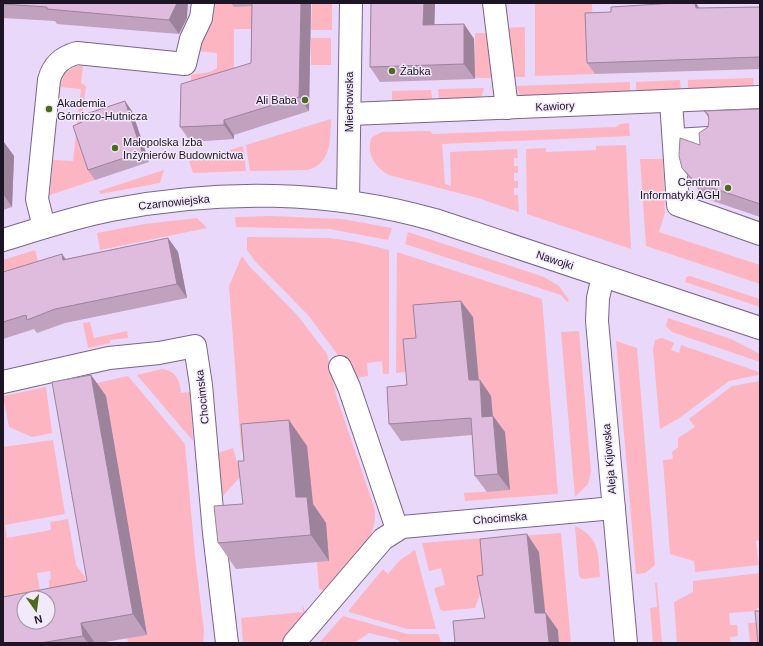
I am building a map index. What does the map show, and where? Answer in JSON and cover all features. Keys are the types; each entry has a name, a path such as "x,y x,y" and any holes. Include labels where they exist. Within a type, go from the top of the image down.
{"street":[{"path":"44,228 37,199 49,80 54,66 62,59 77,53 185,64 191,39 202,18 203,3"},
{"name":"Miechowska","path":"348,200 351,3"},
{"path":"494,3 507,108"},
{"name":"Kawiory","path":"350,114 760,97"},
{"path":"671,101 675,140 678,205 760,234"},
{"path":"675,140 709,138"},
{"name":"Czarnowiejska","path":"3,240 110,210 139,205 210,198 295,196 348,200"},
{"name":"Nawojki","path":"348,200 399,210 435,220 760,328"},
{"name":"Aleja Kijowska","path":"603,276 598,298 597,321 626,643"},
{"name":"Chocimska","path":"3,382 110,358 159,353 195,346 201,385 214,533 227,643"},
{"path":"340,367 352,394 397,529"},
{"name":"Chocimska","path":"294,643 384,539 397,529 410,524 614,508"}],"shaded area":[{"path":"211,3 262,5 261,29 234,29 234,76 194,79 194,82 191,82 191,75 210,72 217,68 217,53 196,51 202,32 208,32"},
{"path":"312,3 332,3 332,30 311,30"},
{"path":"535,3 592,3 595,74 535,76"},
{"path":"525,27 525,77 513,77 504,28"},
{"path":"475,33 492,33 497,78 475,78"},
{"path":"311,38 331,38 331,65 311,65"},
{"path":"76,66 83,66 81,83 86,86 80,136 95,180 50,195 53,160 73,161 81,89 60,87 65,73"},
{"path":"753,78 754,87 688,90 688,80"},
{"path":"680,80 681,90 636,92 636,82"},
{"path":"630,82 630,92 520,96 516,86"},
{"path":"484,88 481,98 439,100 438,89"},
{"path":"431,90 432,99 392,101 392,91"},
{"path":"331,119 330,143 328,150 325,157 315,167 307,170 250,171 246,145"},
{"path":"629,123 630,136 442,144 445,184 451,186 450,152 517,149 518,158 514,158 514,166 518,166 518,173 514,173 514,181 518,181 518,188 514,188 514,195 518,195 519,212 478,198 389,175 376,164 370,148 372,137 382,132 430,131 433,134 616,127 620,124"},
{"path":"626,145 631,249 527,214 526,149 546,148 546,152 596,150 596,146"},
{"path":"243,146 246,171 193,173 189,161 197,158 198,160"},
{"path":"640,159 663,159 665,213 659,232 760,265 760,284 646,246"},
{"path":"164,170 160,183 100,194 99,191"},
{"path":"271,216 342,219 392,228 388,240 330,229 236,227 235,217"},
{"path":"197,218 207,228 100,250 97,233 144,224"},
{"path":"408,232 544,277 559,286 569,300 567,302 561,295 405,244"},
{"path":"247,237 330,238 356,242 389,250 389,374 383,374 382,361 367,363 368,376 355,378 308,315 255,261 247,250"},
{"path":"35,250 39,265 3,276 3,260"},
{"path":"397,252 542,299 558,494 465,501 464,493 510,490 505,433 494,433 480,396 413,371 396,373"},
{"path":"242,256 250,267 298,316 327,354 336,395 374,507 375,519 367,541 351,563 326,591 319,589 317,562 250,477 241,446 229,286"},
{"path":"690,276 760,299 760,307 685,282 686,277"},
{"path":"668,318 731,339 760,354 760,362 672,332 666,326"},
{"path":"90,322 94,338 127,331 128,338 110,340 110,343 88,348 83,323"},
{"path":"579,331 591,472 588,484 575,497 561,332"},
{"path":"662,338 674,343 671,350 679,353 681,345 759,372 758,375 729,381 678,419 660,429 653,349 655,340"},
{"path":"616,341 637,348 655,565 645,573 636,574"},
{"path":"162,369 174,374 180,384 181,393 190,392 193,441 137,375"},
{"path":"128,376 185,444 195,556 204,631 203,643 128,643 127,638 147,634 106,396 67,390"},
{"path":"760,381 760,540 756,541 759,565 695,572 694,561 670,554 663,460 673,459 672,452 678,447 678,438 695,427 689,419 732,386"},
{"path":"46,387 52,433 32,437 9,427 3,396"},
{"path":"53,440 65,514 5,525 7,538 51,530 50,522 68,519 76,565 85,577 89,604 56,592 56,590 49,590 49,581 51,578 50,571 37,573 40,590 16,590 16,606 3,620 3,447"},
{"path":"233,448 241,476 220,499 215,454"},
{"path":"575,526 589,536 596,547 599,560 600,577 582,579 579,576"},
{"path":"561,533 571,643 559,643 558,630 491,538"},
{"path":"483,538 486,578 475,608 443,611 440,609 434,588 445,585 441,568 429,571 422,543"},
{"path":"415,550 436,629 407,629 349,612 349,610 383,569 388,574 400,560"},
{"path":"760,573 760,608 757,608 757,611 729,613 730,625 737,625 738,636 730,637 731,643 677,643 674,602 693,592 693,581"},
{"path":"655,583 657,583 662,643 653,643 650,608 657,607"},
{"path":"302,604 306,614 280,643 243,643 241,618 303,612"},
{"path":"343,616 407,634 437,634 439,635 441,643 401,643 398,640 369,633 354,643 319,643"},
{"path":"760,622 760,643 750,643 748,623"}],"building":[{"path":"3,3 177,3 169,20 47,9 47,7"},
{"path":"252,3 301,3 299,97 224,120 224,125 180,127 181,84 251,63"},
{"path":"371,3 424,3 423,25 464,24 464,64 370,67"},
{"path":"695,3 696,8 760,7 760,57 587,63 585,13 611,12 611,7"},
{"name":"Małopolska Izba Inżynierów Budownictwa","path":"125,101 142,152 88,170 73,126 82,122 80,116"},
{"path":"760,109 760,204 695,182 682,168 679,156 680,138 700,145 699,133 708,127 709,120 708,114 704,111"},
{"path":"168,238 177,284 55,309 27,320 26,315 3,322 3,272 62,254 63,260"},
{"path":"461,301 469,380 480,380 482,417 493,416 498,474 475,476 471,418 389,424 387,387 407,385 403,339 416,338 413,305"},
{"path":"91,375 133,614 81,623 83,636 40,643 3,643 3,597 16,595 16,630 56,630 56,590 40,590 87,581 52,382"},
{"path":"289,420 296,497 307,497 311,535 218,543 214,506 243,504 238,461 244,461 241,424"},
{"path":"527,534 535,613 546,613 549,643 455,643 453,621 485,618 477,576 483,575 480,539"},
{"path":"755,611 760,611 760,643 758,643"}],"place":[{"name":"Żabka","path":"392,71"},
{"name":"Ali Baba","path":"305,100"},
{"name":"Akademia Górniczo-Hutnicza","path":"49,109"},
{"name":"Małopolska Izba Inżynierów Budownictwa","path":"115,148"},
{"name":"Centrum Informatyki AGH","path":"728,188"}]}
